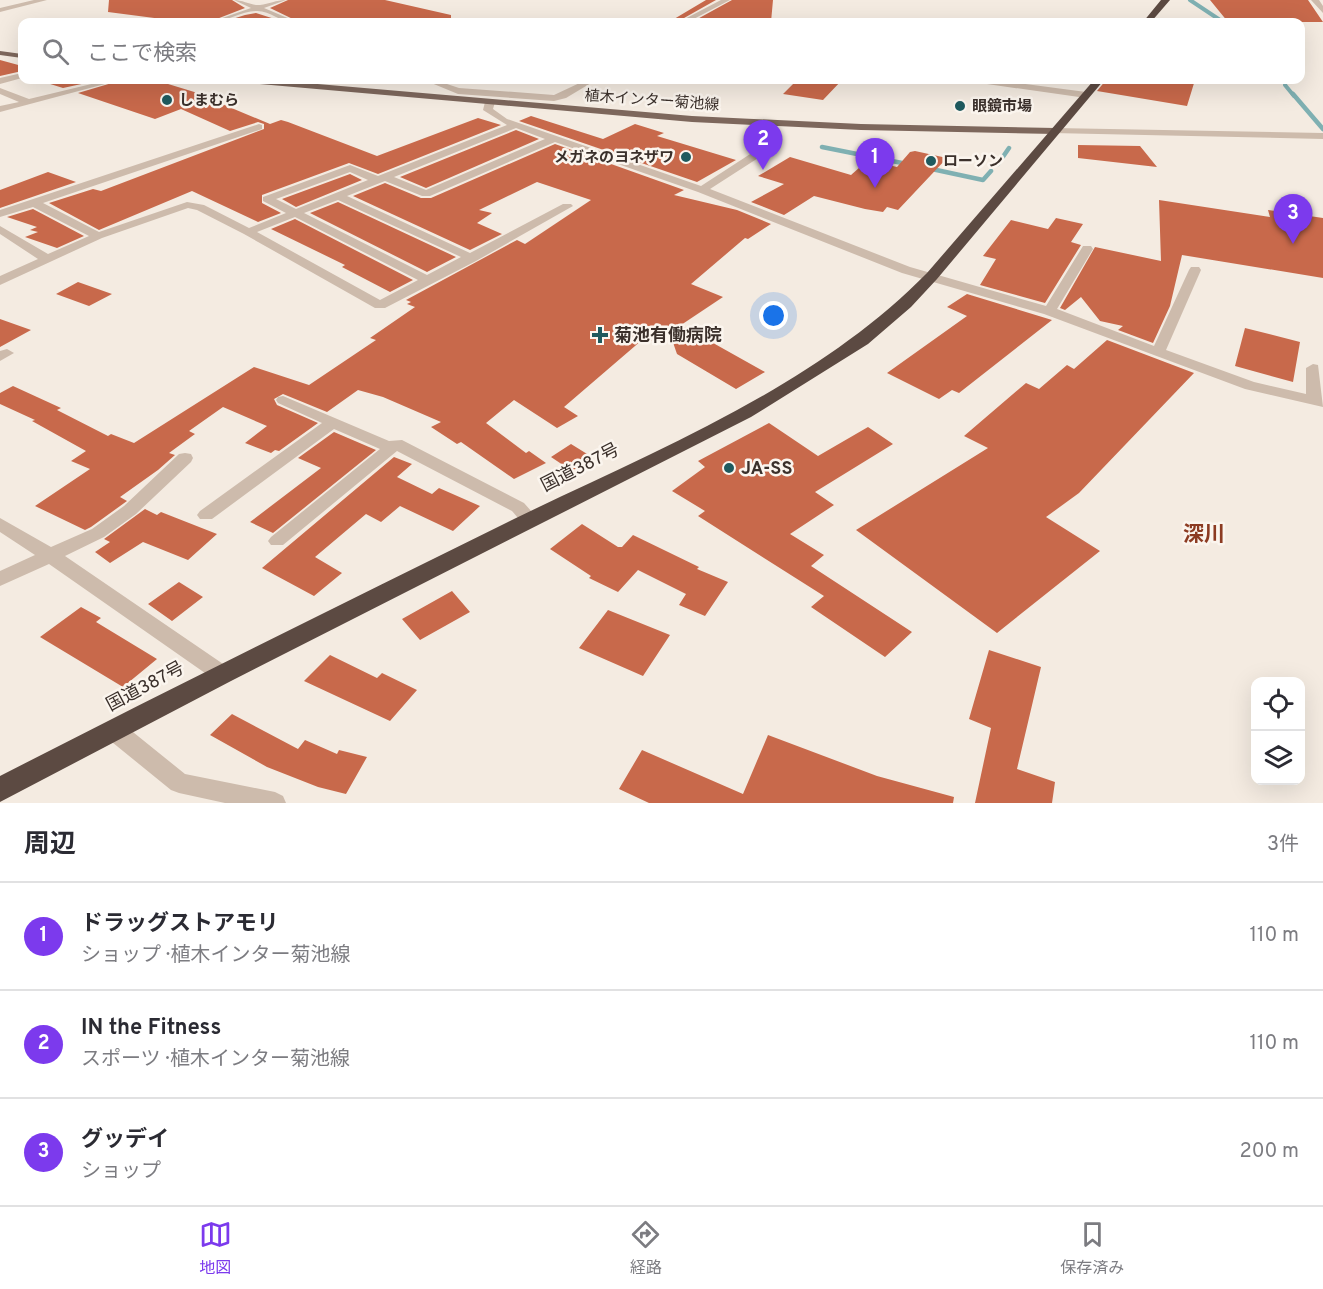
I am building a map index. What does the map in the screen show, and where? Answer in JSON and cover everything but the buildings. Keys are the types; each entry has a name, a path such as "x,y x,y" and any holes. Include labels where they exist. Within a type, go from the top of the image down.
{"highway":[{"path":"1150,18 1166,0"},
{"name":"国道387号","path":"0,790 222,674 745,413 806,377 862,340 932,276 1096,84"}],"main road":[{"path":"0,52 18,55"},
{"name":"植木インター菊池線","path":"304,84 460,95 490,102 762,123 1055,131"}],"street":[{"path":"0,10 43,0"},
{"path":"238,0 282,18"},
{"path":"226,18 282,0"},
{"path":"691,18 726,0"},
{"path":"1316,0 1323,11"},
{"path":"0,81 18,77"},
{"path":"0,109 100,84"},
{"path":"437,84 460,95 554,98 563,96 585,84"},
{"path":"1008,84 1086,95"},
{"path":"0,91 28,102"},
{"path":"490,102 488,110 494,116 553,139 702,190 880,260 1049,311 1250,386 1318,402 1313,368"},
{"path":"248,232 516,125"},
{"path":"0,214 36,204 259,127"},
{"path":"1055,131 1323,136"},
{"path":"428,280 267,199 350,168 426,194 553,139"},
{"path":"702,190 765,149"},
{"path":"338,196 472,258"},
{"path":"36,204 98,236"},
{"path":"0,281 98,236 187,205 200,207 380,305 567,206"},
{"path":"0,229 47,259"},
{"path":"1049,311 1087,249"},
{"path":"1159,351 1195,270"},
{"path":"283,400 391,448"},
{"path":"206,515 333,422"},
{"path":"277,541 396,444 518,507 531,521"},
{"path":"0,579 48,554 98,533 130,510 185,458"},
{"path":"0,524 48,554 222,674"},
{"path":"115,730 179,783 275,803"}],"waterway":[{"path":"1190,0 1217,18"},
{"path":"1285,84 1294,96"},
{"path":"1293,94 1323,129"},
{"path":"822,147 907,164"},
{"path":"998,164 1009,148"},
{"path":"927,168 983,180 991,171"}],"place":[{"name":"しまむら","path":"167,100"},
{"name":"眼鏡市場","path":"960,106"},
{"name":"メガネのヨネザワ","path":"686,157"},
{"name":"ローソン","path":"931,161"},
{"name":"IN the Fitness","path":"763,170"},
{"name":"ドラッグストアモリ","path":"875,188"},
{"name":"グッデイ","path":"1293,244"},
{"name":"菊池有働病院","path":"600,335"},
{"name":"JA-SS","path":"729,468"}],"district":[{"name":"深川","path":"1204,534"}]}
